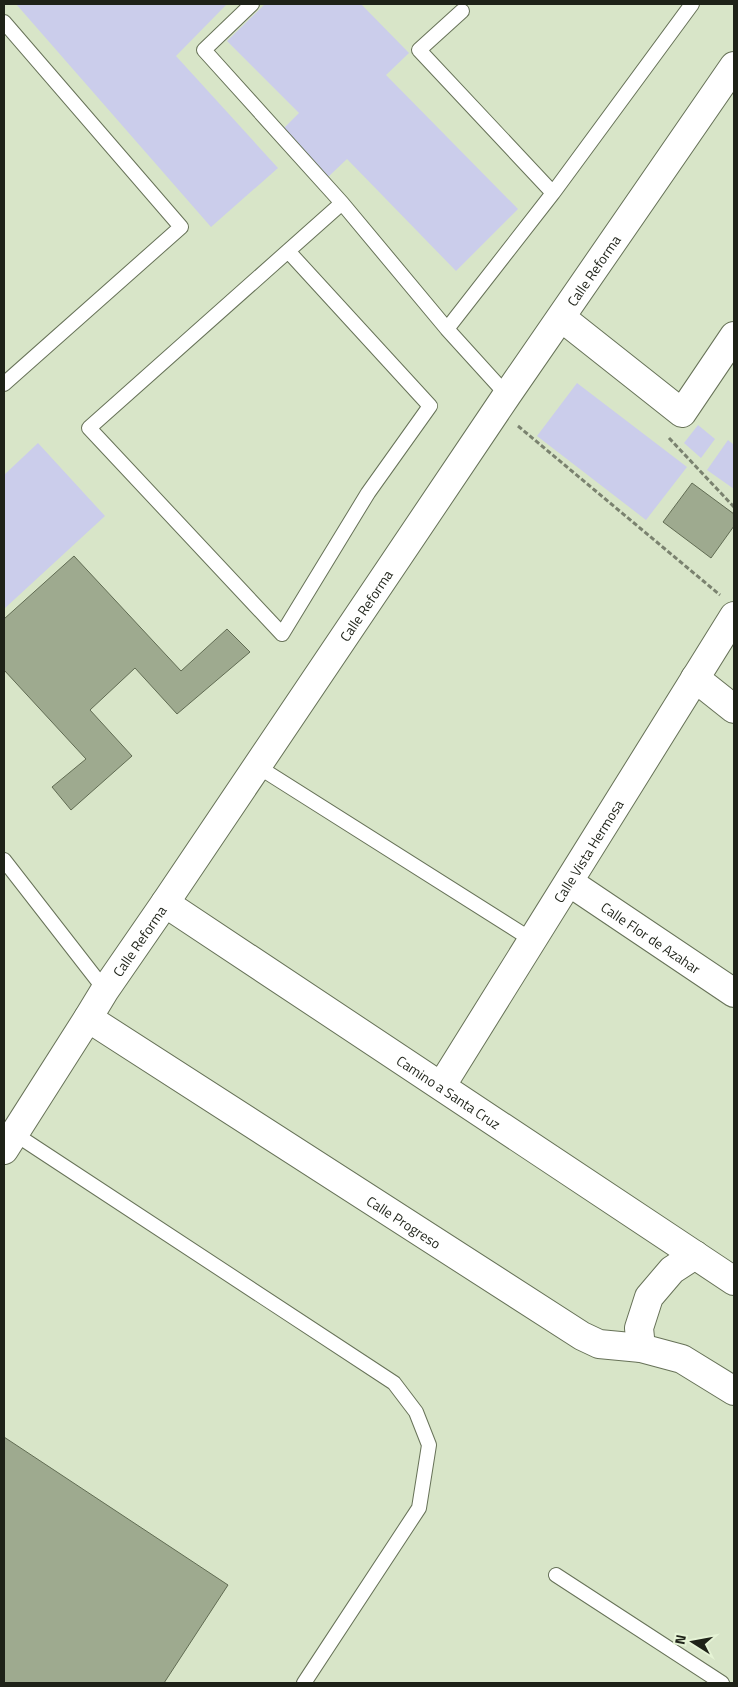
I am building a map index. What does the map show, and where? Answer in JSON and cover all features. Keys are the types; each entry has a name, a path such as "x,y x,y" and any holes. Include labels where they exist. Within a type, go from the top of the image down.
{"street":[{"name":"Calle Reforma","path":"9,1142 105,990 502,402 562,318 734,66"},
{"path":"562,318 682,413 734,336"},
{"name":"Calle Vista Hermosa","path":"442,1085 694,678 730,608"},
{"path":"694,678 734,709"},
{"name":"Calle Flor de Azahar","path":"569,882 734,993"},
{"name":"Camino a Santa Cruz","path":"165,903 442,1085 734,1281"},
{"name":"Calle Progreso","path":"88,1018 582,1336 599,1344 641,1348 682,1359 734,1391"},
{"path":"641,1348 639,1328 648,1297 672,1270 695,1255"}],"lane":[{"path":"252,4 204,50 342,203 447,329 502,402"},
{"path":"447,329 553,193 692,4"},
{"path":"462,11 419,50 553,193"},
{"path":"4,22 181,226 4,384"},
{"path":"288,251 430,406 368,493 282,634 89,428 288,251 342,203"},
{"path":"257,766 532,940"},
{"path":"4,860 105,990"},
{"path":"9,1142 394,1383 416,1412 429,1445 419,1508 304,1683"},
{"path":"556,1575 722,1683"}],"path":[{"path":"502,402 730,608"}],"shaded area":[{"path":"16,4 227,4 176,56 278,168 211,227"},
{"path":"265,4 361,4 409,53 386,75 518,209 456,271 347,159 327,178 281,131 299,113 227,41"},
{"path":"577,383 687,467 646,520 537,436"},
{"path":"698,425 715,439 701,458 684,443"},
{"path":"728,440 734,445 734,489 707,470"},
{"path":"38,443 105,516 4,609 4,475"}],"building":[{"path":"692,483 734,514 734,526 711,558 663,522"},
{"path":"74,556 181,671 227,629 250,652 177,714 135,668 90,710 132,756 71,810 52,787 86,759 4,670 4,619"},
{"path":"4,1437 228,1585 164,1683 4,1683"}]}
